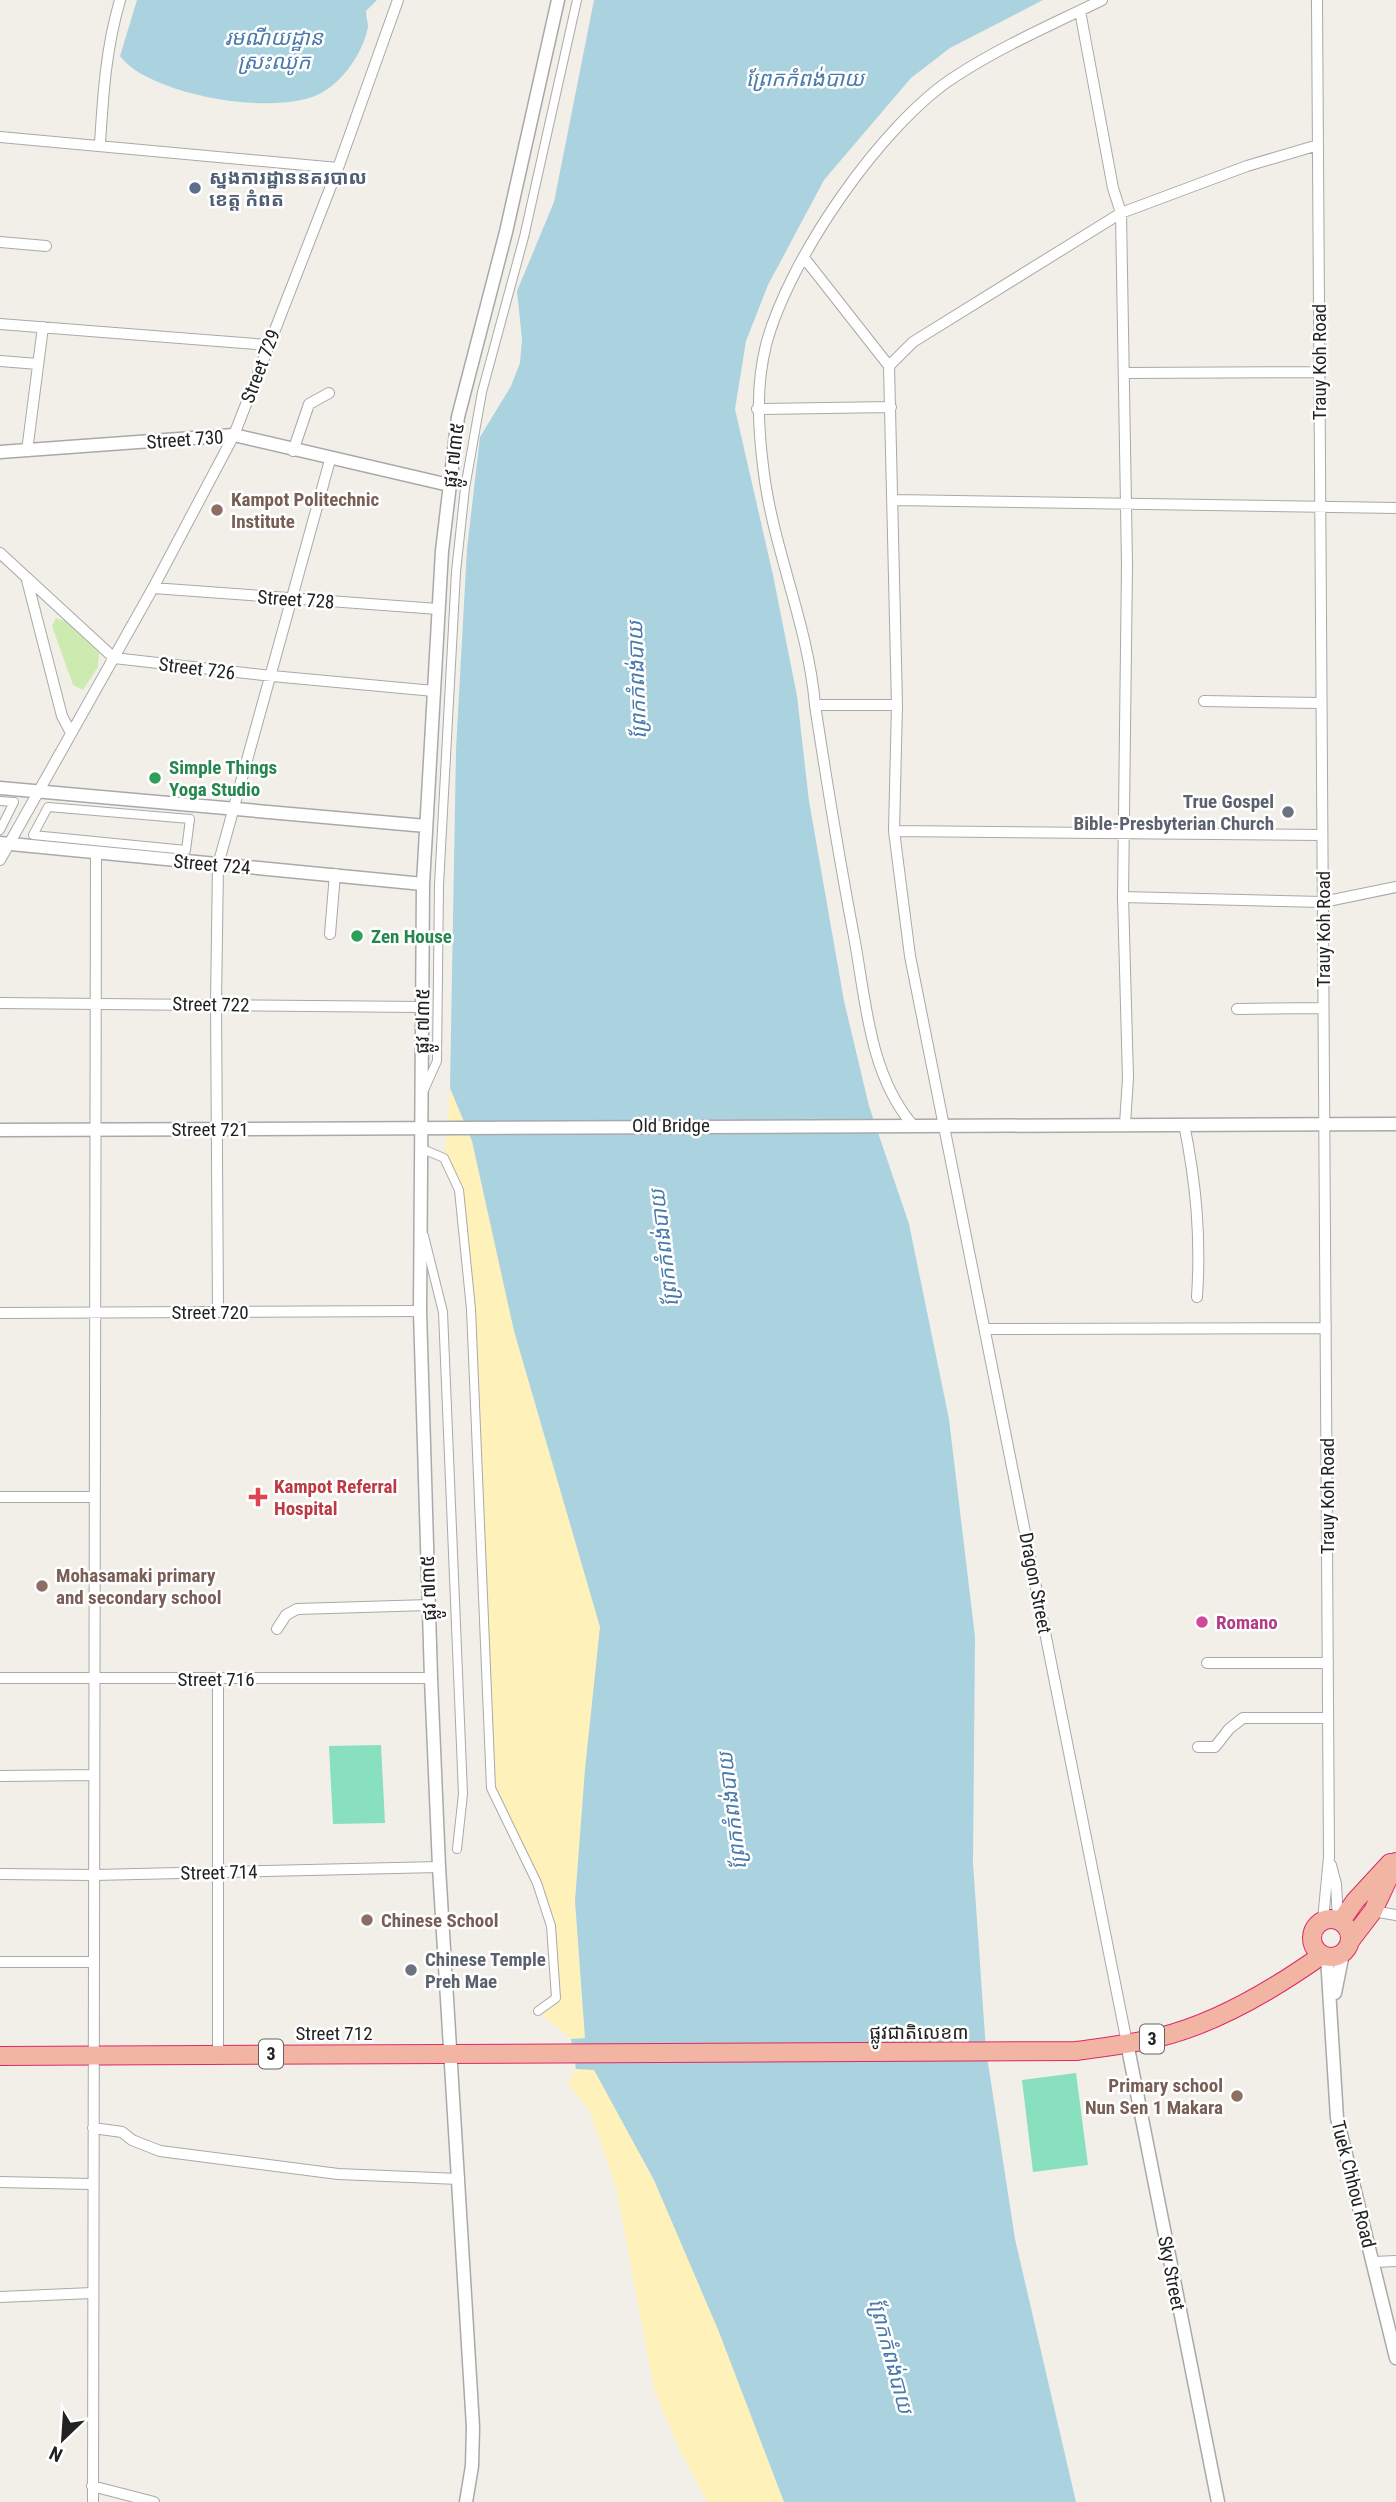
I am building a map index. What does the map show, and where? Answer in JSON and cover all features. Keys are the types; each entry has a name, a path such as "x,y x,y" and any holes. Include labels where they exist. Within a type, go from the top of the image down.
{"highway":[{"path":"1334,1920 1346,1926 1331,1949 1314,1928 1334,1920 1396,1856"},
{"name":"ផ្លូវជាតិលេខ៣","path":"541,2053 1010,2053 1076,2051 1127,2043 1197,2026 1283,1982 1331,1949 1373,1911 1396,1862"},
{"name":"Street 712","path":"0,2056 541,2053"}],"street":[{"path":"100,144 105,64 120,0"},
{"name":"Street 729","path":"0,860 5,844 38,792 114,658 234,435 338,168 398,0"},
{"name":"ផ្លូវ ៧៣៥","path":"466,2502 472,2466 473,2427 439,1867 420,1311 423,884 438,609 449,485 464,387 506,232 558,0"},
{"path":"421,1096 437,1061 439,873 456,572 465,488 482,392 524,237 577,0"},
{"path":"906,1124 894,1103 874,1049 834,833 815,705 763,469 757,409 766,344 785,295 845,188 894,130 954,77 1102,0"},
{"name":"Trauy Koh Road","path":"1317,0 1329,1857"},
{"path":"1080,10 1113,188 1121,213 1126,503 1123,897 1128,1032 1125,1124"},
{"path":"0,137 100,144 338,168"},
{"path":"805,259 889,366 913,342 1121,213 1247,166 1318,145"},
{"path":"0,242 46,246"},
{"path":"0,324 268,345"},
{"path":"27,451 43,327"},
{"path":"0,361 37,364"},
{"name":"Dragon Street","path":"889,366 897,705 894,831 910,956 1127,2043"},
{"path":"1125,373 1318,372"},
{"path":"293,451 309,404 330,393"},
{"path":"757,409 891,407"},
{"name":"Street 730","path":"0,452 234,435 330,460 449,485"},
{"path":"218,1312 218,865 330,460"},
{"path":"894,500 1396,508"},
{"path":"0,553 114,658"},
{"path":"27,580 62,716 71,733"},
{"name":"Street 728","path":"153,588 438,609"},
{"name":"Street 726","path":"114,658 272,677 434,691"},
{"path":"1205,701 1321,704"},
{"path":"815,705 897,705"},
{"path":"0,789 426,826"},
{"path":"0,801 14,802 0,830"},
{"path":"48,807 190,819 186,850 33,835 48,807"},
{"path":"894,831 1123,831 1322,835"},
{"name":"Street 724","path":"5,844 423,884"},
{"path":"93,2502 91,2184 95,2056 93,1678 96,853"},
{"path":"330,934 335,874"},
{"path":"1123,897 1323,902 1396,887"},
{"name":"Street 722","path":"0,1003 422,1007"},
{"path":"1237,1009 1323,1008"},
{"path":"1184,1124 1197,1188 1197,1297"},
{"name":"Old Bridge","path":"421,1128 1396,1124"},
{"name":"Street 721","path":"0,1130 421,1128"},
{"path":"421,1148 444,1158 459,1190 471,1309 491,1788 537,1883 551,1926 556,1998 538,2011"},
{"path":"420,1224 443,1312 463,1794 457,1849"},
{"name":"Street 720","path":"0,1313 420,1311"},
{"path":"986,1329 1326,1328"},
{"path":"0,1497 94,1497"},
{"path":"277,1629 286,1615 297,1609 429,1605"},
{"path":"1207,1663 1328,1663"},
{"name":"Street 716","path":"0,1678 431,1678"},
{"path":"218,1679 218,2054"},
{"path":"1198,1747 1215,1747 1228,1729 1243,1718 1328,1718"},
{"path":"0,1776 94,1775"},
{"path":"1329,1857 1336,1884 1334,1920"},
{"path":"1329,1857 1334,1920"},
{"name":"Street 714","path":"0,1874 94,1875 439,1867"},
{"path":"1373,1911 1396,1915"},
{"name":"Tuek Chhou Road","path":"1331,1949 1337,2118 1396,2358"},
{"path":"0,1962 93,1962"},
{"name":"Sky Street","path":"1127,2043 1218,2502"},
{"path":"93,2128 122,2132 132,2140 160,2151 338,2174 459,2179"},
{"path":"0,2182 91,2184"},
{"path":"1374,2262 1396,2261"},
{"path":"0,2297 92,2293"},
{"path":"92,2486 154,2502"}],"green space":[{"path":"56,618 65,621 99,653 98,667 83,690 73,685 52,626"},
{"path":"381,1745 385,1823 333,1824 329,1746"},
{"path":"1076,2073 1088,2165 1033,2172 1022,2080"}],"sand":[{"path":"450,1088 472,1141 514,1331 600,1627 575,1901 585,2039 571,2039 538,2011 556,1997 551,1926 537,1883 491,1788 471,1309 459,1190 444,1158"},
{"path":"576,2069 594,2070 654,2180 719,2332 784,2502 708,2502 680,2451 654,2389 616,2187 589,2109 568,2084"}],"water":[{"name":"រមណីយដ្ឋាន ស្រះឈូក","path":"137,0 377,0 366,11 368,27 362,46 339,80 323,92 303,100 248,103 186,92 135,70 120,56"},
{"name":"ព្រែកកំពង់បាយ","path":"594,0 1043,0 950,48 911,78 824,180 768,285 746,341 735,409 797,696 809,801 844,1001 869,1106 909,1224 949,1419 975,1637 973,1863 986,2050 1015,2239 1076,2502 784,2502 719,2332 654,2180 594,2070 576,2069 571,2039 585,2038 575,1901 600,1627 514,1331 472,1141 450,1088 456,749 467,549 480,437 511,386 520,363 522,339 517,291 554,202"}],"place":[{"name":"ស្នងការដ្ឋាននគរបាល ខេត្ត កំពត","path":"195,188"},
{"name":"Kampot Politechnic Institute","path":"217,510"},
{"name":"Simple Things Yoga Studio","path":"155,778"},
{"name":"True Gospel Bible-Presbyterian Church","path":"1288,812"},
{"name":"Zen House","path":"357,936"},
{"name":"Kampot Referral Hospital","path":"258,1497"},
{"name":"Mohasamaki primary and secondary school","path":"42,1586"},
{"name":"Romano","path":"1202,1622"},
{"name":"Chinese School","path":"367,1920"},
{"name":"Chinese Temple Preh Mae","path":"411,1970"},
{"name":"Primary school Nun Sen 1 Makara","path":"1237,2096"}]}
